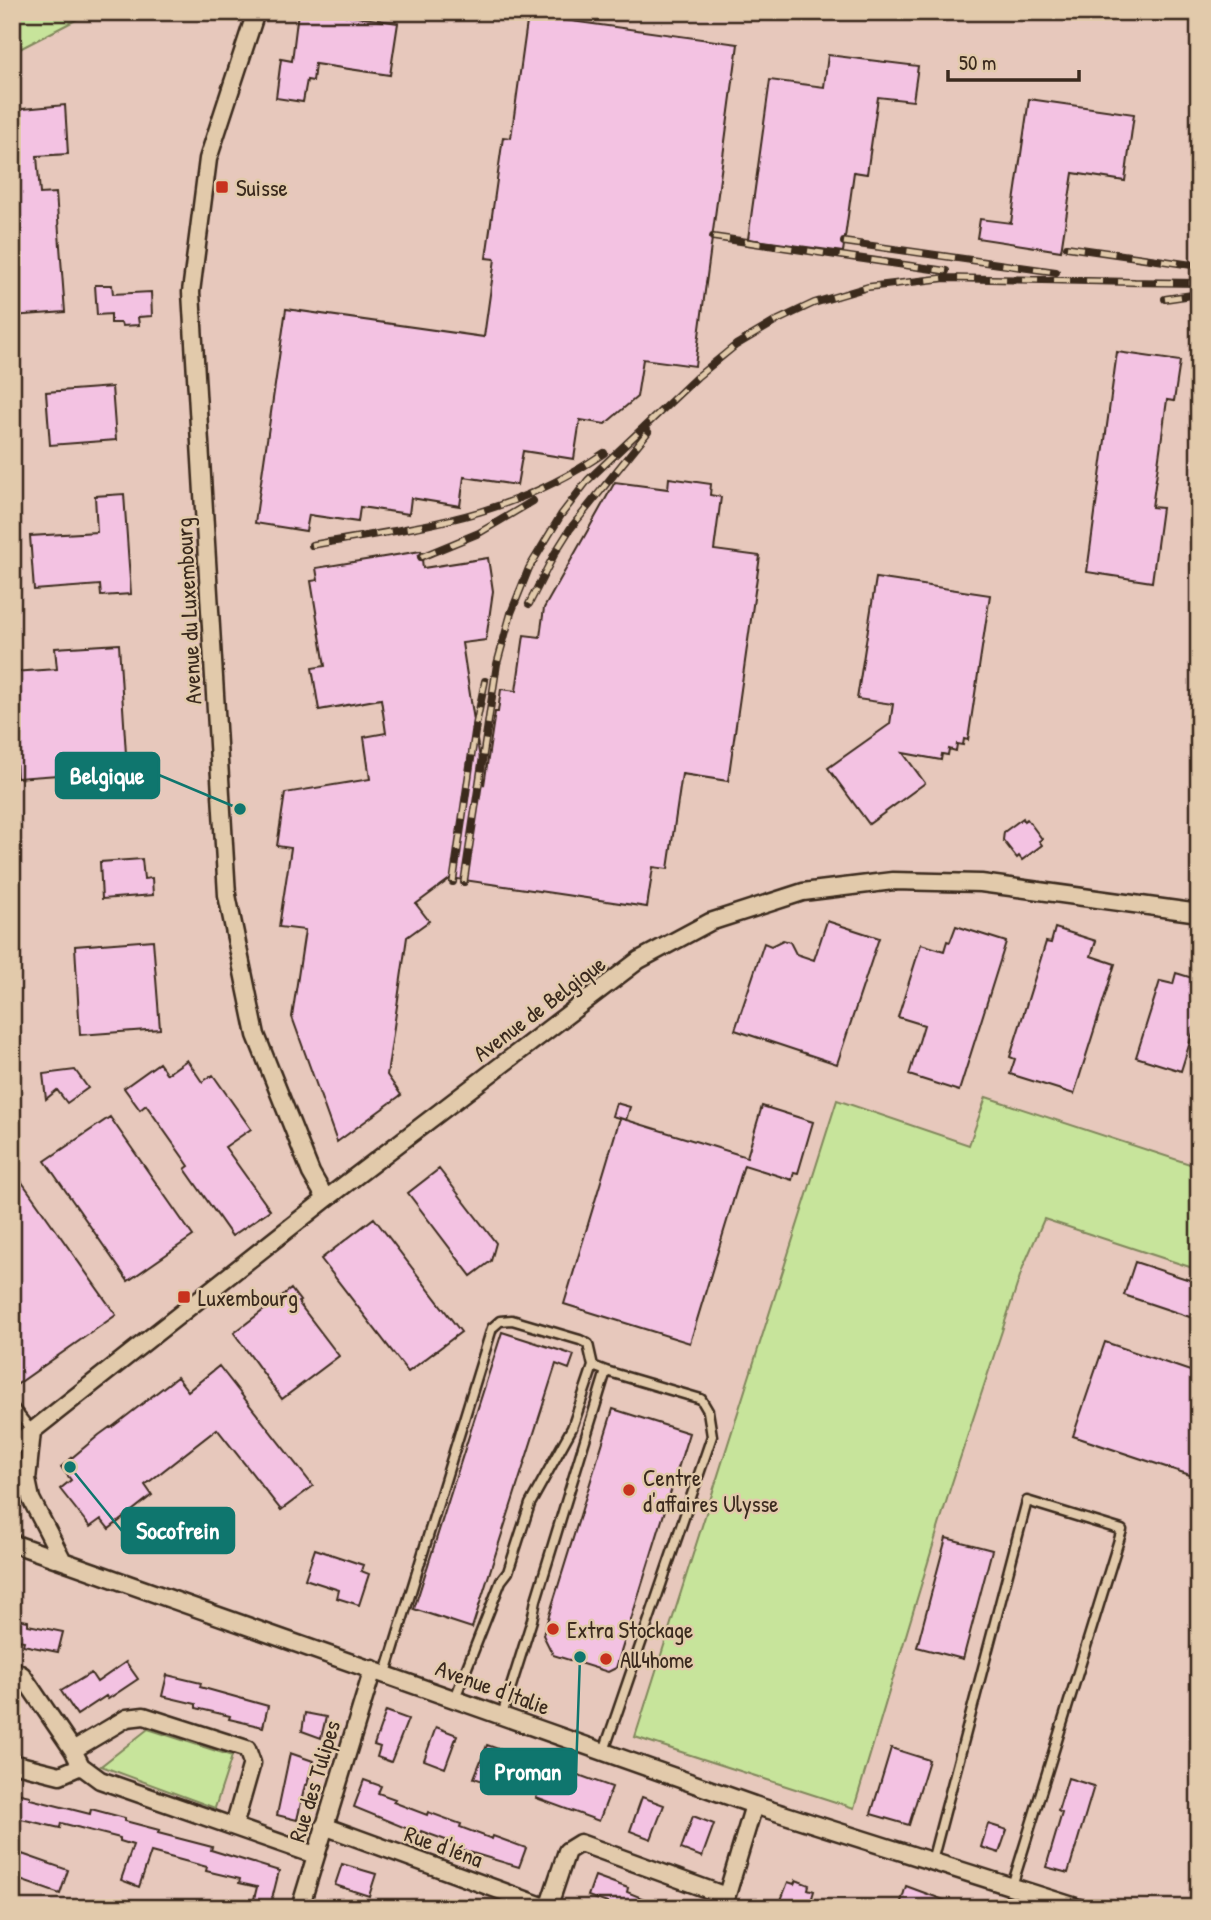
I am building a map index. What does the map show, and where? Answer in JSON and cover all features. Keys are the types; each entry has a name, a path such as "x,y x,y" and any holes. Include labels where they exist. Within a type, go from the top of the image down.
{"street":[{"name":"Avenue du Luxembourg","path":"256,12 208,159 191,292 228,895 257,1035 311,1174 326,1199"},
{"name":"Avenue de Belgique","path":"12,1447 326,1199 639,960 710,922 803,892 893,881 981,883 1199,914"},
{"path":"32,1431 27,1480 32,1499 62,1559"},
{"name":"Avenue d'Italie","path":"12,1543 754,1805 1075,1907"},
{"path":"12,1669 22,1675 81,1766 100,1780 315,1855"},
{"name":"Rue des Tulipes","path":"300,1908 324,1826 379,1671"},
{"path":"73,1750 127,1718 144,1716 247,1749 252,1763 234,1826"},
{"path":"12,1763 60,1775 81,1766"},
{"path":"548,1908 567,1851 580,1843 725,1902 754,1805"},
{"name":"Rue d'Iéna","path":"324,1826 548,1908"}],"lane":[{"path":"379,1671 492,1328 500,1321 512,1320 580,1340 588,1344 593,1366 572,1428 530,1504 508,1572 501,1581 456,1698"},
{"path":"593,1366 701,1399 708,1410 712,1436 604,1751"},
{"path":"502,1715 606,1371"},
{"path":"12,1406 32,1431"},
{"path":"932,1861 1027,1501 1122,1530 1012,1886"}],"green space":[{"path":"12,12 91,12 12,53"},
{"path":"986,1097 1199,1167 1199,1270 1044,1219 1023,1267 950,1489 854,1808 635,1737 837,1100 969,1145"},
{"path":"148,1729 232,1756 215,1808 101,1766"}],"building":[{"path":"298,12 323,12 398,23 390,75 315,64 313,81 307,80 303,102 276,98 281,59 292,61"},
{"path":"528,15 738,44 695,366 643,359 637,397 605,424 580,420 574,459 523,451 517,485 464,477 460,506 411,498 409,514 360,507 358,522 309,515 306,531 255,523 286,309 484,337 495,259 486,258 503,137 511,138"},
{"path":"828,55 918,66 913,101 878,97 867,174 854,172 843,252 748,239 770,80 824,87"},
{"path":"1029,99 1134,114 1125,181 1073,173 1061,251 977,238 980,219 1011,223"},
{"path":"65,105 68,154 37,156 40,194 56,193 65,312 12,316 12,110"},
{"path":"95,285 112,285 113,294 151,292 152,316 138,317 139,325 122,326 121,323 111,323 111,314 97,315"},
{"path":"1117,352 1180,361 1174,401 1167,400 1152,507 1162,508 1152,582 1087,572"},
{"path":"112,387 116,440 50,445 46,392"},
{"path":"669,478 711,484 710,495 721,497 714,550 760,556 728,781 682,774 668,869 653,867 647,907 451,878 416,904 429,921 407,937 387,1075 401,1095 337,1142 292,1017 305,930 279,927 291,848 277,846 285,793 370,779 364,737 386,733 381,699 319,710 312,668 325,666 311,581 318,580 316,568 421,551 423,568 488,558 493,591 486,640 462,643 484,785 501,689 516,691 524,635 540,637 544,608 615,482 668,489"},
{"path":"124,494 131,594 101,596 100,585 34,590 30,536 97,532 95,496"},
{"path":"876,578 990,595 968,740 964,739 963,745 957,744 956,751 949,749 948,755 942,754 941,760 903,753 925,783 869,824 828,768 890,724 893,704 857,699"},
{"path":"119,644 127,770 17,778 15,734 12,734 12,672 57,669 55,648"},
{"path":"1023,818 1024,821 1027,819 1042,839 1039,841 1042,845 1022,860 1019,856 1017,858 1003,840 1004,832"},
{"path":"142,859 144,879 152,878 153,895 102,899 100,862"},
{"path":"827,921 879,938 837,1064 735,1030 764,943 771,946 783,940 790,942 796,954 814,960"},
{"path":"956,926 1006,942 959,1091 909,1075 924,1025 898,1017 921,944 944,951"},
{"path":"1055,928 1096,941 1091,956 1115,964 1074,1094 1010,1074 1015,1059 1010,1057 1046,942 1051,943"},
{"path":"153,940 160,1029 80,1035 75,946"},
{"path":"1176,973 1199,980 1199,1013 1181,1071 1136,1057 1160,981 1173,984"},
{"path":"187,1060 202,1082 213,1075 251,1129 225,1147 270,1210 232,1236 185,1169 189,1166 146,1105 140,1110 124,1088 159,1063 167,1074"},
{"path":"75,1070 88,1088 67,1103 57,1090 46,1099 43,1074"},
{"path":"616,1103 630,1107 626,1120 612,1116"},
{"path":"762,1106 813,1122 798,1173 794,1172 792,1180 744,1165 690,1343 564,1304 620,1118 747,1157"},
{"path":"110,1117 193,1236 128,1281 45,1161"},
{"path":"12,1168 116,1315 12,1388"},
{"path":"439,1169 496,1243 491,1261 471,1276 408,1193"},
{"path":"374,1218 461,1332 408,1372 321,1259"},
{"path":"1135,1262 1199,1283 1199,1320 1124,1295"},
{"path":"291,1289 339,1356 282,1399 234,1333"},
{"path":"502,1332 574,1355 569,1369 556,1364 472,1628 414,1609"},
{"path":"1105,1342 1199,1374 1199,1478 1073,1436"},
{"path":"219,1366 313,1486 281,1510 217,1429 145,1485 152,1495 109,1529 101,1519 90,1527 60,1489 71,1480 61,1467 177,1377 188,1391"},
{"name":"Centre d'affaires Ulysse","path":"613,1409 689,1433 616,1668 608,1672 553,1655 543,1635"},
{"path":"946,1538 992,1550 963,1659 917,1647"},
{"path":"315,1549 363,1565 361,1571 369,1574 359,1605 337,1598 339,1590 305,1579"},
{"path":"12,1618 28,1621 28,1625 63,1632 58,1652 23,1645 24,1641 12,1639"},
{"path":"126,1662 138,1679 77,1715 61,1691 91,1673 97,1682"},
{"path":"167,1675 201,1683 200,1687 268,1706 263,1727 196,1708 196,1704 162,1696"},
{"path":"386,1711 408,1719 391,1762 377,1757 380,1747 374,1745"},
{"path":"305,1713 326,1717 321,1738 302,1731"},
{"path":"436,1727 457,1735 445,1768 424,1760"},
{"path":"487,1745 507,1752 495,1785 474,1778"},
{"path":"891,1748 929,1760 909,1825 871,1814"},
{"path":"290,1753 313,1761 297,1820 277,1815"},
{"path":"548,1764 612,1787 599,1821 536,1798"},
{"path":"1068,1778 1094,1786 1068,1873 1046,1867 1062,1813 1058,1811"},
{"path":"364,1780 381,1786 378,1793 395,1799 393,1802 461,1824 460,1827 492,1839 493,1836 526,1848 519,1867 452,1846 454,1843 421,1831 420,1834 354,1807"},
{"path":"12,1792 90,1814 91,1809 125,1818 125,1821 159,1830 158,1833 212,1847 211,1850 279,1871 271,1903 254,1899 257,1887 239,1883 240,1879 206,1871 207,1867 151,1852 139,1887 121,1880 133,1845 120,1841 120,1838 61,1823 60,1828 12,1817"},
{"path":"642,1797 664,1805 651,1839 630,1831"},
{"path":"693,1816 714,1824 702,1857 681,1849"},
{"path":"988,1824 1007,1830 999,1853 981,1847"},
{"path":"22,1854 68,1870 60,1894 14,1878"},
{"path":"342,1864 376,1874 369,1896 335,1885"},
{"path":"595,1876 628,1888 627,1892 666,1908 621,1908 588,1896"},
{"path":"796,1880 809,1885 808,1889 814,1891 809,1908 778,1908 788,1882 794,1884"},
{"path":"906,1886 960,1906 960,1908 899,1908"}],"railway":[{"path":"713,237 946,271"},
{"path":"844,242 1056,272"},
{"path":"1067,247 1199,266"},
{"path":"464,882 497,664 511,613 529,568 561,515 588,480 697,377 736,345 778,320 814,303 868,287 945,278 1134,282"},
{"path":"1125,282 1199,283"},
{"path":"1165,299 1199,294"},
{"path":"529,604 570,529 648,432"},
{"path":"312,545 428,525 499,506 569,475 604,453"},
{"path":"421,557 479,533 533,501"},
{"path":"453,882 485,681"}],"place":[{"name":"Suisse","path":"222,187"},
{"name":"Belgique","path":"240,809"},
{"name":"Luxembourg","path":"184,1297"},
{"name":"Socofrein","path":"70,1467"},
{"name":"Centre d'affaires Ulysse","path":"629,1490"},
{"name":"Extra Stockage","path":"553,1629"},
{"name":"Proman","path":"580,1657"},
{"name":"All4home","path":"606,1659"}]}
